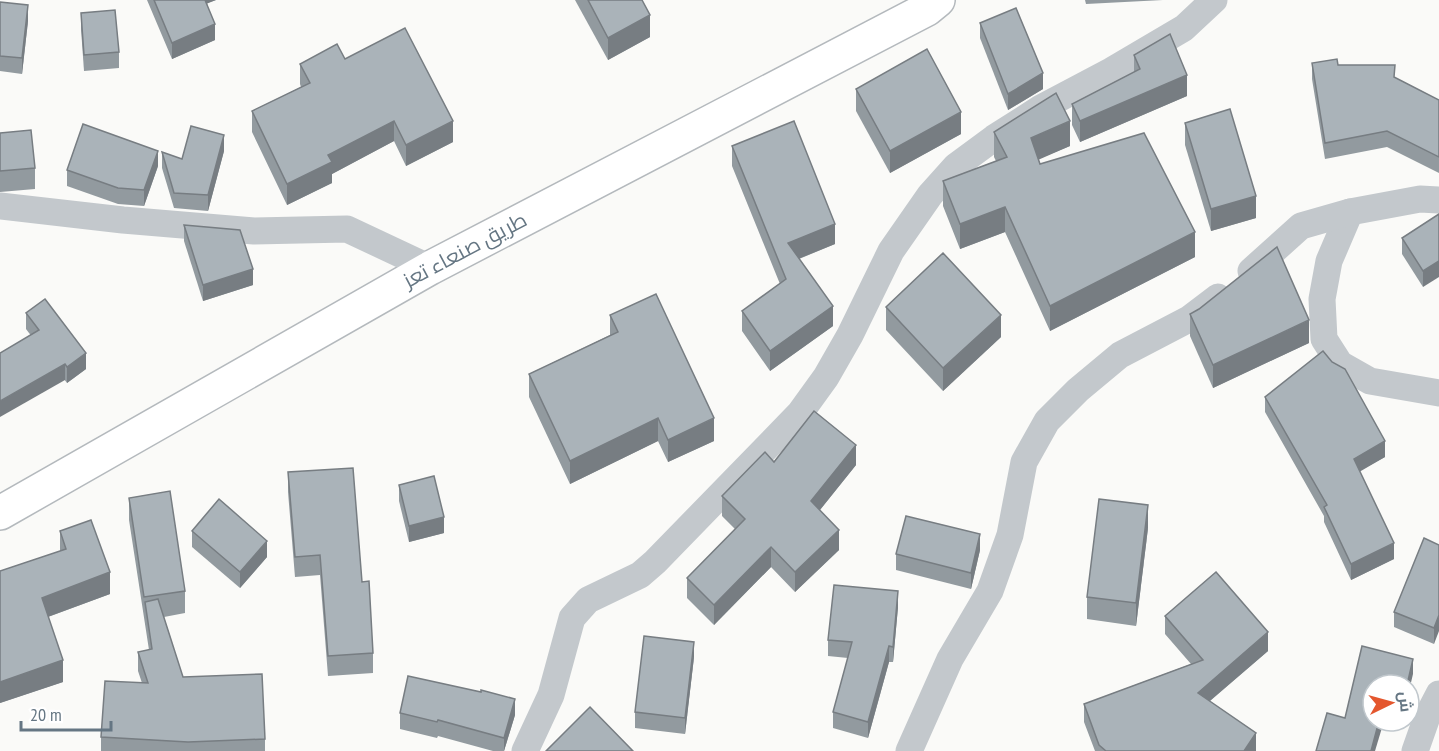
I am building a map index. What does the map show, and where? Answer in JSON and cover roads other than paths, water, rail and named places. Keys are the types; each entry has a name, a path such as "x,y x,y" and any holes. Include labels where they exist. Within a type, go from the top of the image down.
{"highway":[{"name":"طريق صنعاء تعز","path":"0,513 430,268 916,15 938,0"}],"street":[{"path":"525,751 551,695 572,618 588,600 640,575 655,562 800,413 826,377 850,335 891,251 930,195 956,166 1041,108 1112,71 1184,28 1214,0"},
{"path":"909,751 950,659 990,591 1010,535 1024,462 1047,421 1078,390 1120,355 1189,319 1255,268 1301,226 1350,212 1420,199 1439,200"},
{"path":"0,206 123,220 255,231 348,229 430,268"},
{"path":"1350,212 1329,261 1322,299 1324,339 1340,364 1370,381 1439,393"},
{"path":"1415,751 1427,717 1439,694"}]}
